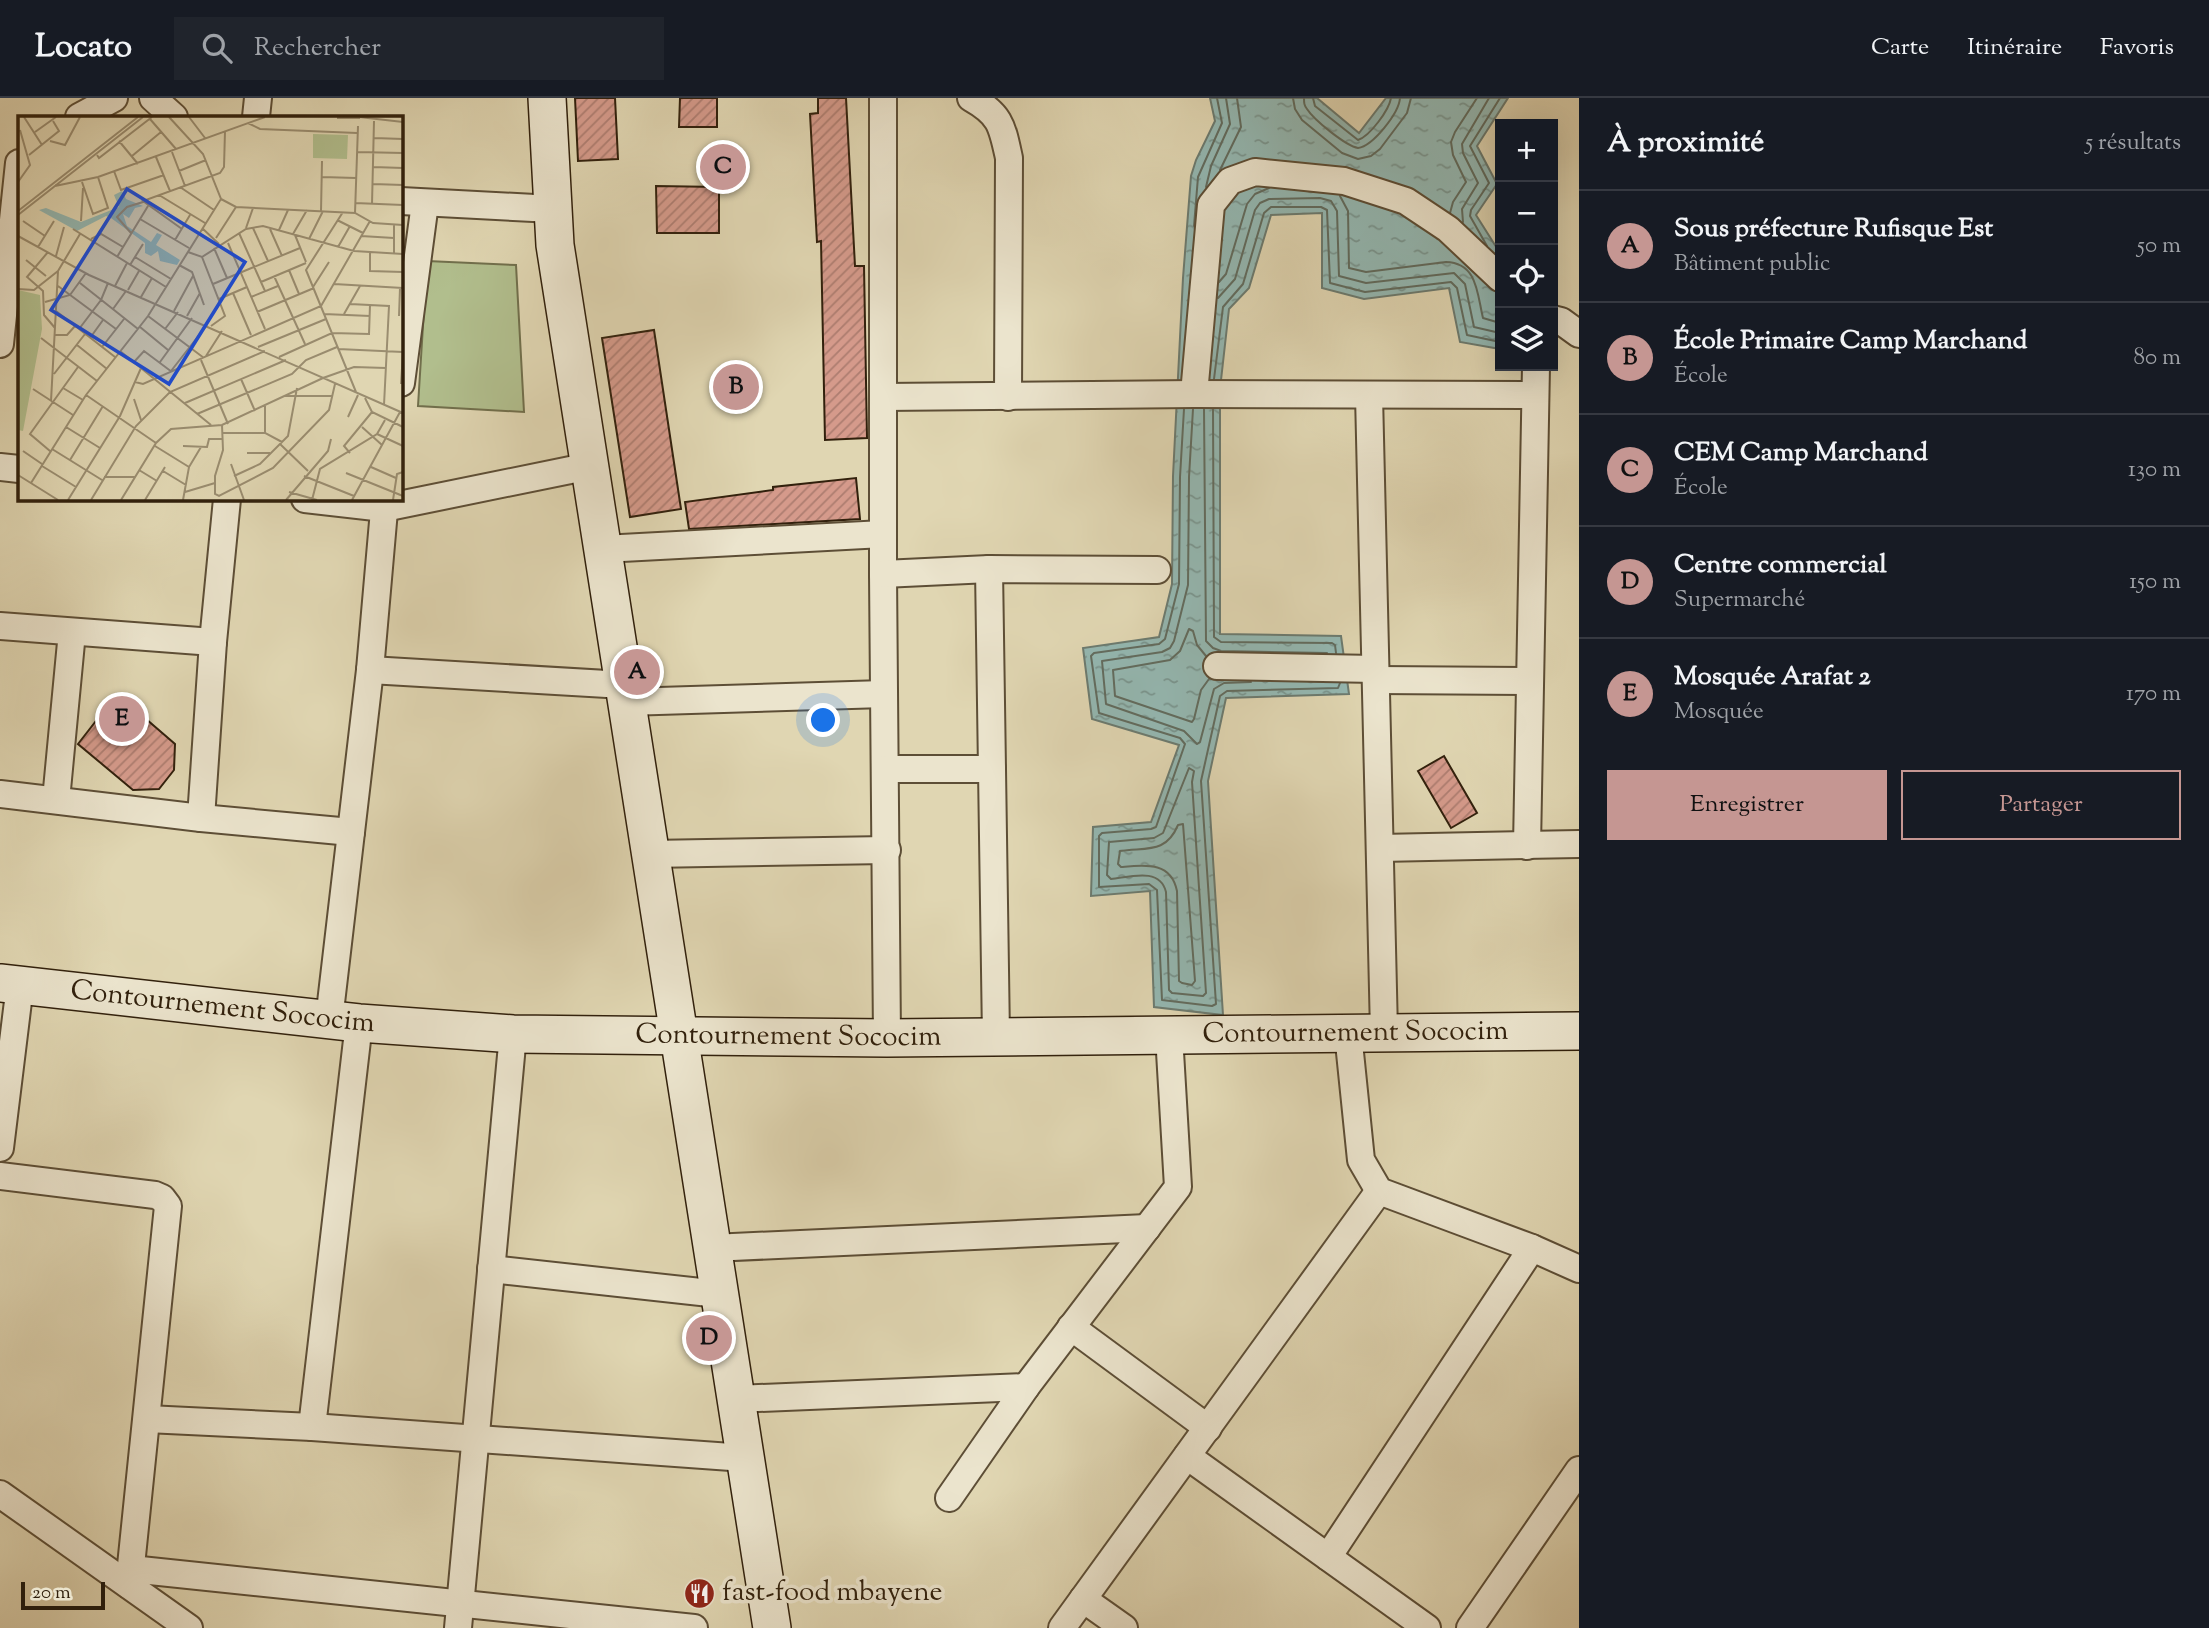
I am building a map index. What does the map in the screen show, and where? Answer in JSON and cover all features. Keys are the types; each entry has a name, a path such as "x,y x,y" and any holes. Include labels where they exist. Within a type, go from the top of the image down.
{"street":[{"path":"81,116 114,98"},
{"path":"153,98 173,116"},
{"path":"256,116 258,98"},
{"path":"547,98 555,245 772,1628"},
{"path":"883,98 887,1038"},
{"path":"971,98 981,103 1001,123 1009,158 1008,397"},
{"path":"0,160 18,151"},
{"path":"1194,394 1212,205 1230,181 1255,172 1344,181 1406,201 1448,229 1495,273"},
{"path":"0,344 18,173"},
{"path":"402,368 413,202 553,209"},
{"path":"1558,320 1579,334"},
{"path":"1527,846 1536,371"},
{"path":"883,397 1535,395"},
{"path":"1369,396 1384,1032"},
{"path":"402,500 590,466"},
{"path":"0,467 18,469"},
{"path":"201,818 213,642 227,500"},
{"path":"312,1427 344,1022 351,832 370,670 385,503 324,500"},
{"path":"603,549 883,534"},
{"path":"883,574 989,569 1157,569"},
{"path":"989,569 996,1037"},
{"path":"0,626 213,642"},
{"path":"56,800 72,632"},
{"path":"1217,666 1530,681"},
{"path":"370,670 625,693 884,694"},
{"path":"886,769 992,769"},
{"path":"0,794 201,818 351,832"},
{"path":"1380,848 1579,844"},
{"path":"650,854 887,850"},
{"path":"0,1148 10,984"},
{"name":"Contournement Sococim","path":"10,984 344,1022 513,1034 887,1038 1579,1031"},
{"path":"1348,1033 1361,1160 1380,1191 1532,1248 1579,1269"},
{"path":"459,1616 513,1034"},
{"path":"949,1498 1026,1387 1178,1187 1169,1035"},
{"path":"0,1176 155,1195 162,1198 168,1206 130,1577"},
{"path":"1062,1628 1380,1191"},
{"path":"712,1248 1147,1228"},
{"path":"1328,1557 1532,1248"},
{"path":"491,1269 719,1294"},
{"path":"1072,1327 1208,1428"},
{"path":"736,1399 1026,1387"},
{"path":"147,1419 312,1427 745,1458"},
{"path":"1187,1456 1427,1628"},
{"path":"1470,1628 1579,1471"},
{"path":"0,1494 130,1577 189,1628"},
{"path":"130,1577 459,1616 694,1628"},
{"path":"1083,1599 1124,1628"}],"green space":[{"path":"427,261 516,265 524,412 418,406"}],"water":[{"path":"1210,98 1317,98 1359,133 1386,98 1508,98 1477,146 1495,180 1495,187 1476,215 1495,245 1495,348 1460,342 1449,288 1364,299 1322,288 1322,213 1271,215 1249,288 1229,309 1220,389 1220,634 1341,636 1349,694 1226,698 1208,781 1223,1015 1154,1007 1150,891 1091,896 1093,827 1151,822 1179,745 1092,719 1083,648 1159,637 1172,584 1173,476 1191,176 1215,121"}],"building":[{"path":"575,98 615,98 618,159 578,161"},
{"path":"680,98 717,98 717,127 679,127"},
{"path":"818,98 846,98 855,266 864,266 867,438 825,440 821,241 817,242 810,114 818,113"},
{"path":"656,186 719,187 719,233 657,233"},
{"path":"654,330 681,509 630,517 602,338"},
{"path":"856,478 860,519 689,529 685,502 773,490 773,487"},
{"path":"117,694 175,744 174,770 159,789 133,790 78,744"},
{"path":"1444,756 1477,813 1451,828 1418,771"}],"place":[{"name":"CEM Camp Marchand","path":"723,167"},
{"name":"École Primaire Camp Marchand","path":"736,387"},
{"name":"Sous préfecture Rufisque Est","path":"637,672"},
{"name":"Mosquée Arafat 2","path":"122,719"},
{"name":"Centre commercial","path":"709,1338"},
{"name":"fast-food mbayene","path":"699,1593"}]}
